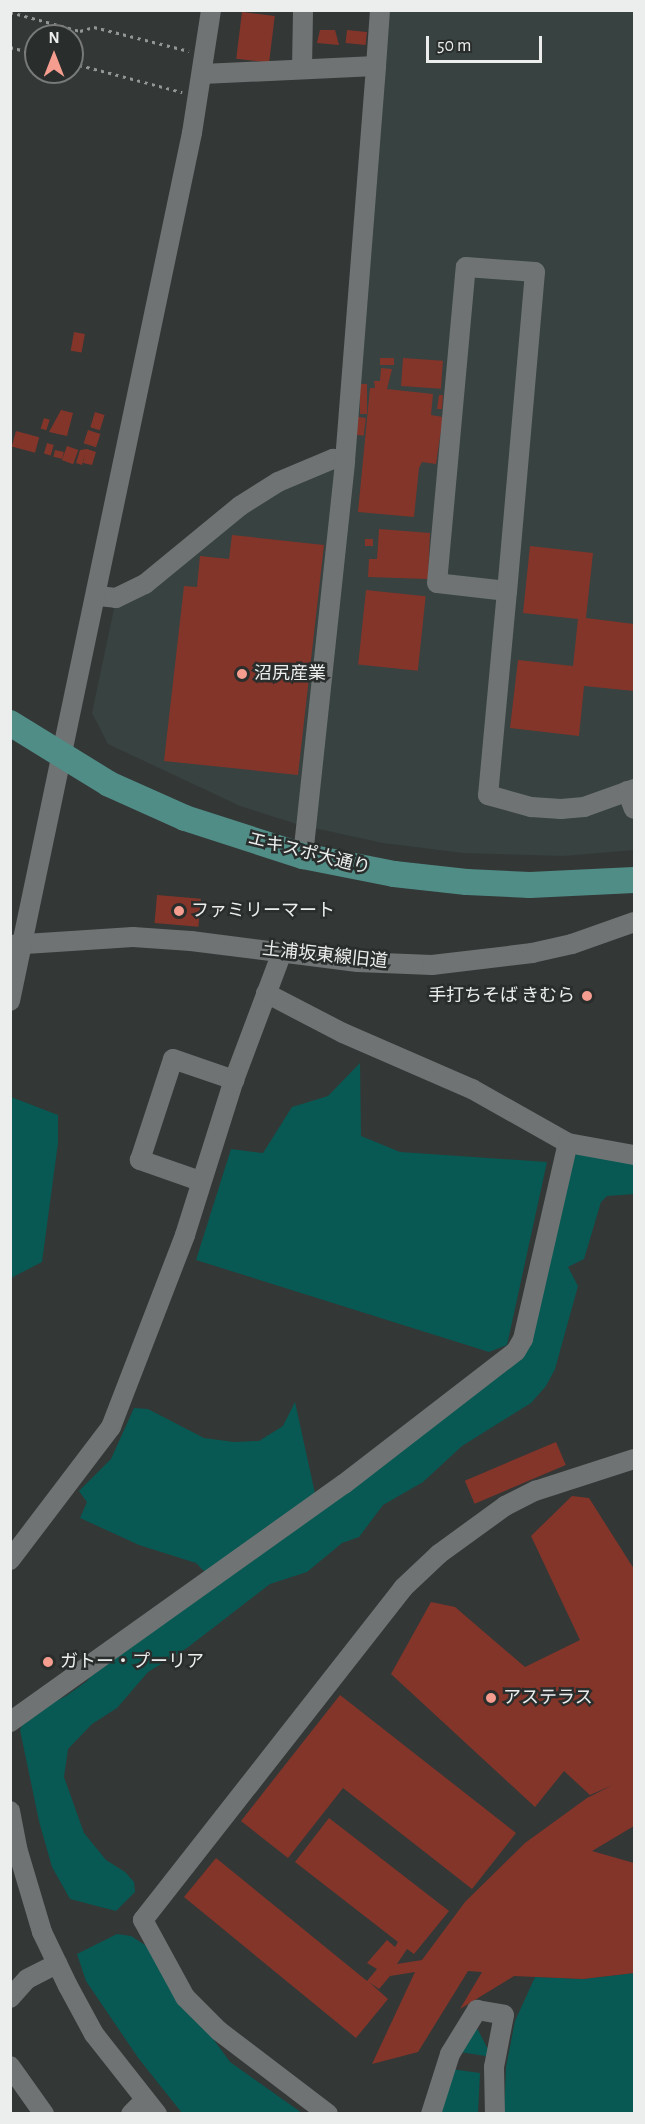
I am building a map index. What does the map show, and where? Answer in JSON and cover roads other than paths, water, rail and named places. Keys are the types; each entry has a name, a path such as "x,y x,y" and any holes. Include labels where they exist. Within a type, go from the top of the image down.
{"main road":[{"name":"エキスポ大通り","path":"10,723 109,784 185,818 303,855 394,874 467,882 530,885 634,880"}],"street":[{"path":"10,1001 16,944 64,758 98,596 199,97 211,10"},
{"path":"302,69 303,10"},
{"path":"303,855 345,461 380,10"},
{"path":"202,74 376,66"},
{"path":"507,591 437,583 466,267 535,272 507,591 488,795 531,807 561,809 584,807 632,797"},
{"path":"98,596 116,598 145,584 240,506 278,482 333,459 345,461"},
{"name":"土浦坂東線旧道","path":"16,944 134,937 387,964 480,961 572,944 634,922"},
{"path":"10,1560 111,1427 185,1235 200,1181 234,1080 282,952"},
{"path":"266,993 343,1032 472,1089 568,1143 634,1155"},
{"path":"200,1181 140,1160 173,1059 234,1080"},
{"path":"10,1722 344,1484 516,1351 523,1339 568,1143"},
{"path":"327,2114 219,2031 185,1997 143,1920 403,1588 439,1554 505,1506 535,1491 634,1459"},
{"path":"10,1811 26,1880 57,1964 94,2034 144,2109"},
{"path":"10,1998 27,1979 57,1964"},
{"path":"431,2114 450,2054 477,2010 504,2015 494,2067 495,2114"},
{"path":"10,2066 44,2114"}],"place":[{"name":"沼尻産業","path":"242,674"},
{"name":"ファミリーマート","path":"179,911"},
{"name":"手打ちそば きむら","path":"587,996"},
{"name":"ガトー・プーリア","path":"48,1662"},
{"name":"アステラス","path":"491,1698"}]}
